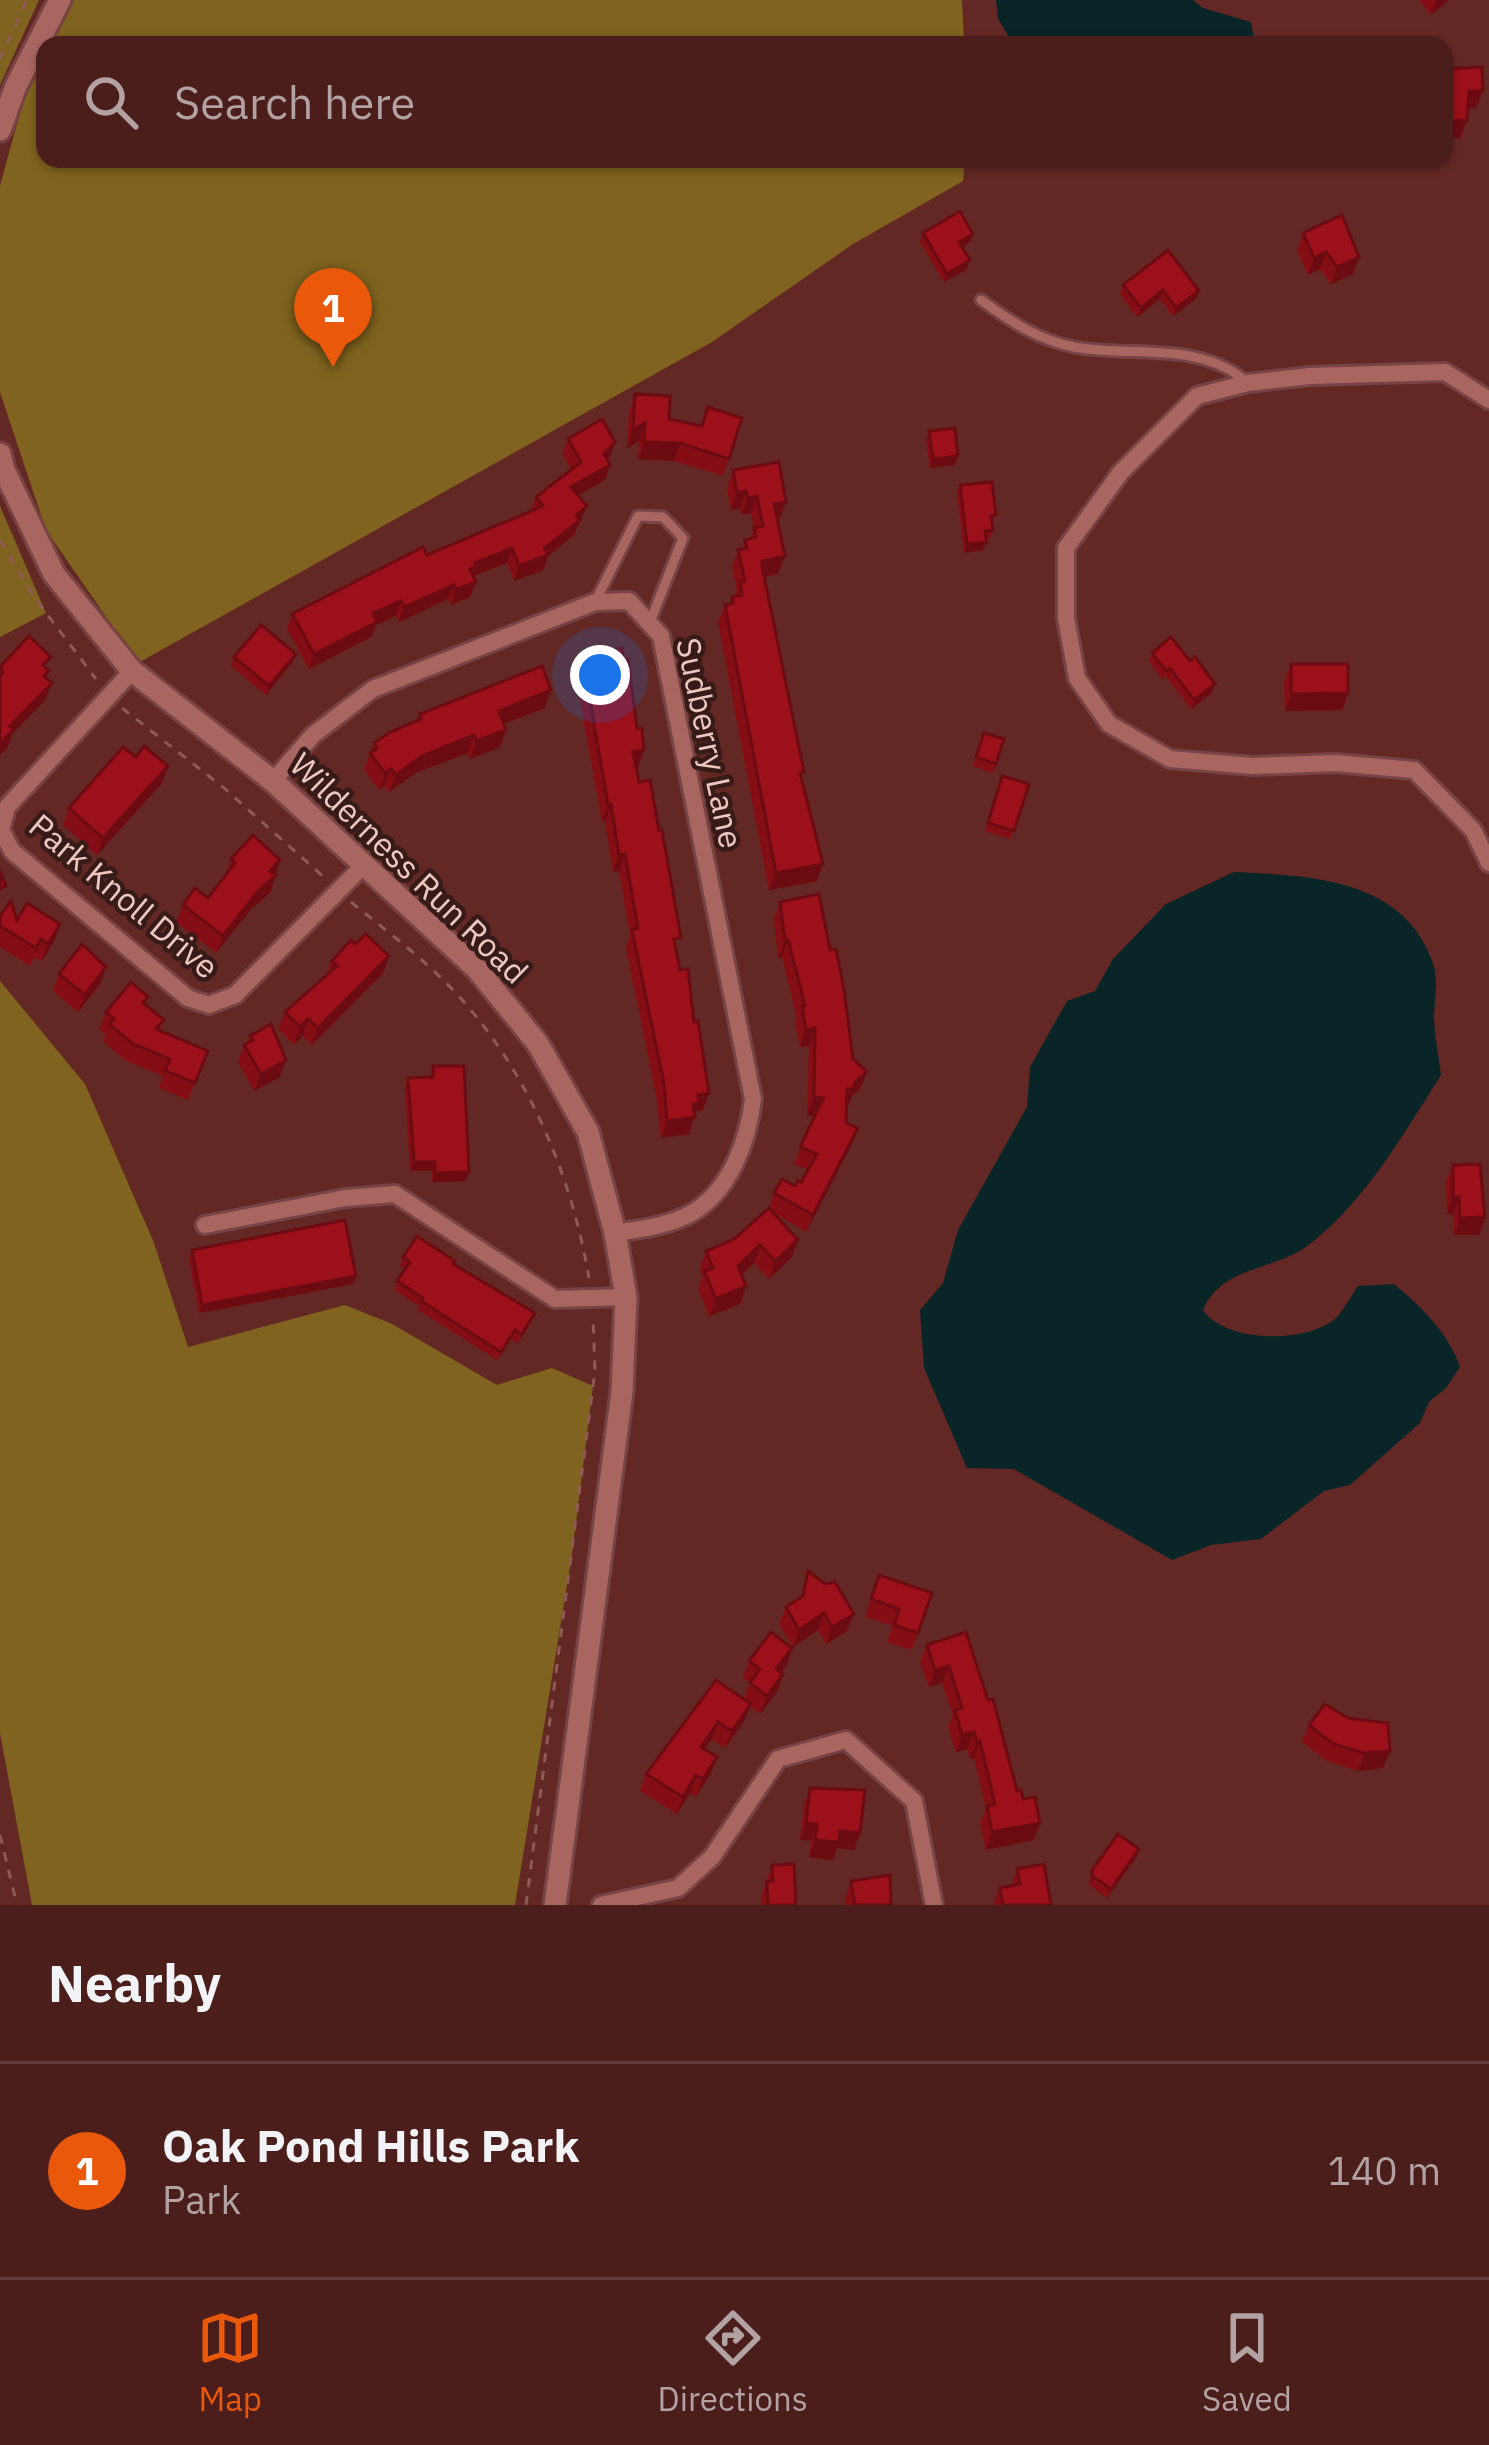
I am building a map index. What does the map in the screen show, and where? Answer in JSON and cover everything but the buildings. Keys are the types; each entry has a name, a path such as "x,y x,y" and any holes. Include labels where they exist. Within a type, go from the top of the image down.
{"street":[{"path":"42,36 60,0"},
{"path":"0,130 36,47"},
{"path":"1489,400 1445,372 1310,376 1248,383 1197,396 1121,472 1066,548 1066,618 1078,678 1109,724 1170,759 1414,770 1473,830 1489,862"},
{"name":"Wilderness Run Road","path":"0,454 54,574 132,670 272,782 477,969 538,1044 588,1132 615,1233 626,1297 622,1391 558,1905"},
{"name":"Sudberry Lane","path":"595,602 629,601 661,635 752,1099 749,1132 741,1151 705,1204 687,1216 615,1233"},
{"path":"272,782 313,734 373,689 595,602"},
{"name":"Park Knoll Drive","path":"132,670 7,807 1,830 12,851 188,998 209,1006 235,995 364,865"},
{"path":"205,1225 345,1198 395,1194 555,1299 626,1297"},
{"path":"602,1905 678,1888 712,1857 778,1760 846,1740 914,1801 933,1901"}],"lane":[{"path":"981,300 1036,336 1071,346 1213,359 1248,383"},
{"path":"595,602 638,516 663,517 683,538 650,623"}],"path":[{"path":"0,59 27,0"},
{"path":"0,540 34,597 108,697 224,788 463,1000 532,1100 579,1219 592,1298 596,1371 526,1905"},
{"path":"0,1834 17,1905"}],"shaded area":[{"path":"0,0 39,0 0,85"},
{"path":"72,0 962,0 964,36 52,36"},
{"path":"36,65 36,168 964,168 963,181 853,244 712,342 138,663 46,530 0,392 0,186"},
{"path":"0,506 46,613 0,637"},
{"path":"0,981 85,1084 154,1243 188,1347 345,1305 392,1324 497,1385 552,1368 593,1386 572,1554 515,1905 32,1905 0,1733"}],"water":[{"path":"996,0 1193,0 1203,8 1251,22 1253,36 1008,36 998,19"},
{"path":"1234,872 1322,880 1377,897 1400,913 1419,935 1435,970 1434,1019 1441,1075 1382,1165 1330,1226 1296,1253 1223,1284 1203,1310 1229,1329 1287,1336 1336,1318 1358,1286 1394,1284 1433,1321 1460,1367 1429,1402 1420,1423 1350,1485 1324,1491 1261,1539 1211,1545 1172,1560 1014,1469 967,1468 924,1368 920,1310 943,1283 958,1230 1027,1107 1030,1067 1067,1001 1095,991 1113,959 1166,904"}],"place":[{"name":"Oak Pond Hills Park","path":"333,367"}]}
